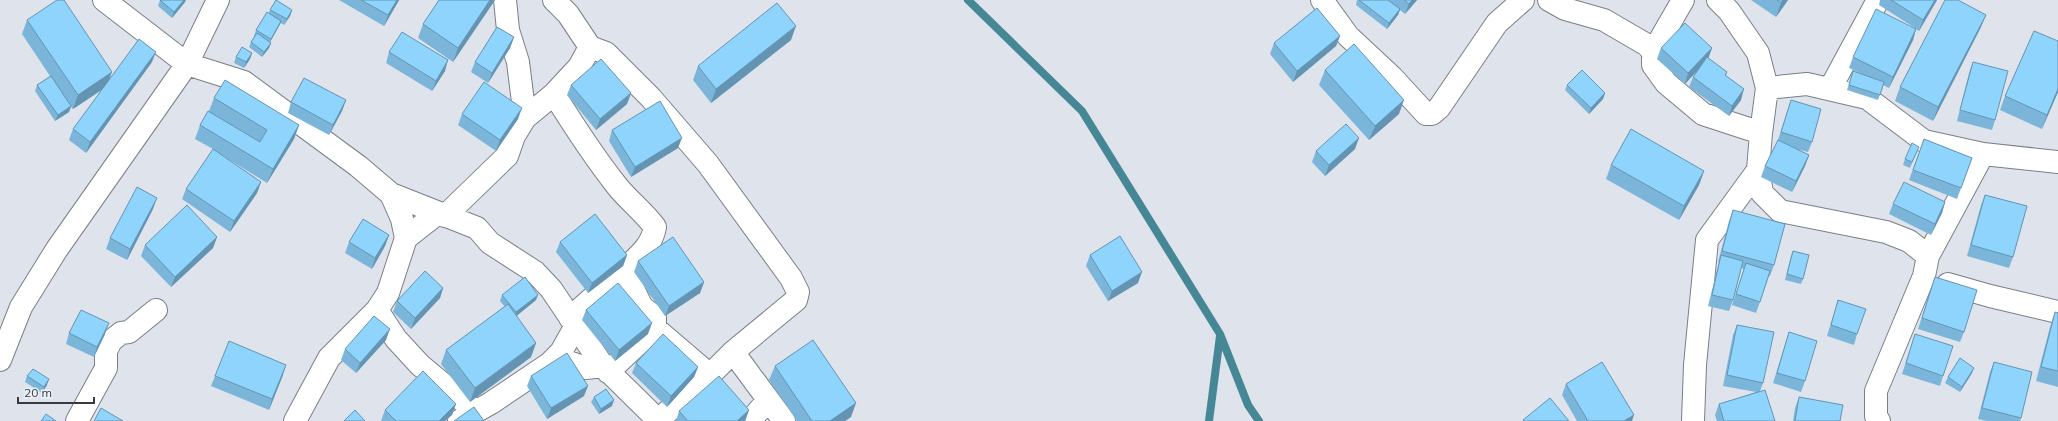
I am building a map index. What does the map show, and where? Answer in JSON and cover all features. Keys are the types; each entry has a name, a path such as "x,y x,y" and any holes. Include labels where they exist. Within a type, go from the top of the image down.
{"street":[{"path":"104,0 187,64 244,82 358,166 391,194 477,228 490,243 535,272 551,289 606,369 659,421 733,352 796,300 798,292 791,278 708,164 651,98 606,53 590,47 568,14 554,0"},
{"path":"0,360 21,306 57,248 187,64 218,0"},
{"path":"505,0 508,30 518,62 525,118"},
{"path":"1322,0 1348,36 1392,77 1426,114 1432,114 1447,96 1497,23 1523,0"},
{"path":"1549,0 1565,9 1604,20 1647,45 1653,52"},
{"path":"1683,0 1653,52 1653,65 1666,83 1703,114 1760,133"},
{"path":"1718,0 1729,11 1758,53 1768,88 1760,133 1758,170 1762,193 1780,211 1886,232 1909,241 1926,266 1990,296 2058,312"},
{"path":"1830,89 1878,0"},
{"path":"406,238 442,214 507,156 514,136 525,118 554,94 579,67 590,47"},
{"path":"1768,88 1807,84 1868,98 1924,141 1983,154 2058,162"},
{"path":"377,310 396,339 467,416 491,403 550,364 561,352 573,323 648,247 654,236 655,227 644,212 618,188 578,132 554,94"},
{"path":"1879,421 1876,416 1876,391 1926,266 1983,154"},
{"path":"1693,421 1695,365 1707,240 1758,170"},
{"path":"295,421 329,358 377,310 388,293 406,238 402,219 391,194"},
{"path":"624,270 642,307 655,317 655,328 710,375"},
{"path":"77,421 106,368 106,350 111,341 120,333 129,332 156,310"},
{"path":"550,364 562,360 586,368 606,369 655,328"},
{"path":"733,352 784,421"},
{"path":"750,421 768,400"}],"building":[{"path":"57,0 64,0 112,72 78,95 27,20"},
{"path":"160,0 184,0 174,12"},
{"path":"276,0 292,10 287,19 270,10"},
{"path":"361,0 397,0 388,15"},
{"path":"439,0 490,0 458,48 423,24"},
{"path":"1359,0 1388,0 1400,9 1389,23"},
{"path":"1404,0 1412,0 1409,4"},
{"path":"1891,0 1935,0 1923,20"},
{"path":"1945,0 1958,0 1986,15 1938,107 1900,87"},
{"path":"777,3 796,26 716,89 698,66"},
{"path":"1317,8 1340,36 1297,71 1274,43"},
{"path":"1876,9 1916,29 1893,77 1853,57"},
{"path":"267,12 281,21 271,39 256,30"},
{"path":"1685,23 1712,48 1688,73 1661,48"},
{"path":"497,27 514,37 492,73 475,62"},
{"path":"2034,31 2058,41 2058,89 2047,115 2005,96"},
{"path":"402,32 448,60 436,81 389,52"},
{"path":"257,33 271,43 264,52 251,42"},
{"path":"139,39 156,52 90,142 73,129"},
{"path":"1354,44 1404,100 1375,126 1325,70"},
{"path":"242,47 252,53 246,62 236,57"},
{"path":"1707,57 1727,72 1725,75 1744,89 1732,106 1693,77"},
{"path":"601,59 631,93 600,119 571,85"},
{"path":"1973,62 2008,71 1995,120 1960,110"},
{"path":"1582,70 1605,93 1591,108 1567,85"},
{"path":"1853,71 1884,82 1880,95 1849,85"},
{"path":"51,76 71,106 58,115 37,85"},
{"path":"304,78 346,100 333,125 291,102"},
{"path":"225,80 299,125 273,169 200,125 208,111 260,142 267,130 214,98"},
{"path":"484,82 522,108 500,140 462,114"},
{"path":"1791,100 1821,109 1812,142 1781,132"},
{"path":"660,101 682,138 635,167 612,130"},
{"path":"1346,124 1359,138 1329,165 1316,151"},
{"path":"1631,129 1704,171 1684,206 1611,165"},
{"path":"1924,139 1972,158 1961,188 1913,170"},
{"path":"1778,140 1809,155 1796,181 1765,166"},
{"path":"1912,143 1919,147 1912,162 1905,159"},
{"path":"213,149 261,182 234,221 186,189"},
{"path":"1904,182 1945,202 1935,224 1893,204"},
{"path":"137,187 157,198 130,249 110,238"},
{"path":"1985,195 2027,206 2013,257 1971,245"},
{"path":"187,205 217,237 175,277 145,245"},
{"path":"1733,210 1785,224 1774,265 1722,251"},
{"path":"595,214 627,255 592,283 560,242"},
{"path":"363,219 389,235 375,258 349,242"},
{"path":"1120,236 1142,272 1112,291 1090,255"},
{"path":"673,237 704,282 669,306 638,261"},
{"path":"1793,251 1809,255 1803,279 1787,274"},
{"path":"1721,255 1743,261 1733,300 1712,295"},
{"path":"1746,263 1770,271 1760,302 1736,294"},
{"path":"425,271 443,288 415,318 397,301"},
{"path":"525,277 538,295 516,312 502,295"},
{"path":"1935,277 1977,290 1964,332 1922,318"},
{"path":"618,283 652,323 619,350 586,310"},
{"path":"1838,300 1866,309 1857,334 1831,325"},
{"path":"508,304 536,343 475,388 446,350"},
{"path":"81,310 109,323 97,347 69,333"},
{"path":"2055,312 2058,313 2058,371 2041,367"},
{"path":"374,316 390,329 360,363 345,349"},
{"path":"1737,325 1774,332 1763,383 1727,375"},
{"path":"1789,332 1817,341 1805,381 1777,373"},
{"path":"663,334 698,367 671,396 636,363"},
{"path":"1915,334 1953,346 1943,376 1906,363"},
{"path":"813,340 856,403 830,421 812,421 775,366"},
{"path":"229,341 286,365 272,399 215,376"},
{"path":"567,353 588,386 551,408 531,376"},
{"path":"1960,358 1974,368 1962,387 1948,377"},
{"path":"1602,362 1634,415 1624,421 1588,421 1566,384"},
{"path":"1994,362 2032,372 2021,418 1982,408"},
{"path":"33,369 49,379 44,387 27,376"},
{"path":"423,371 456,404 439,421 396,421 385,410"},
{"path":"719,376 749,410 737,421 688,421 679,411"},
{"path":"606,389 614,400 601,409 594,397"},
{"path":"1765,390 1775,421 1724,421 1719,404"},
{"path":"1799,397 1843,405 1840,421 1795,421"},
{"path":"1550,398 1569,421 1523,420"},
{"path":"474,407 484,421 454,421"},
{"path":"101,408 123,421 94,421"},
{"path":"355,410 365,421 344,421"},
{"path":"46,414 56,421 41,421"}],"waterway":[{"path":"968,0 1082,111 1220,334 1248,405 1259,421"},
{"path":"1209,421 1220,336"}]}
